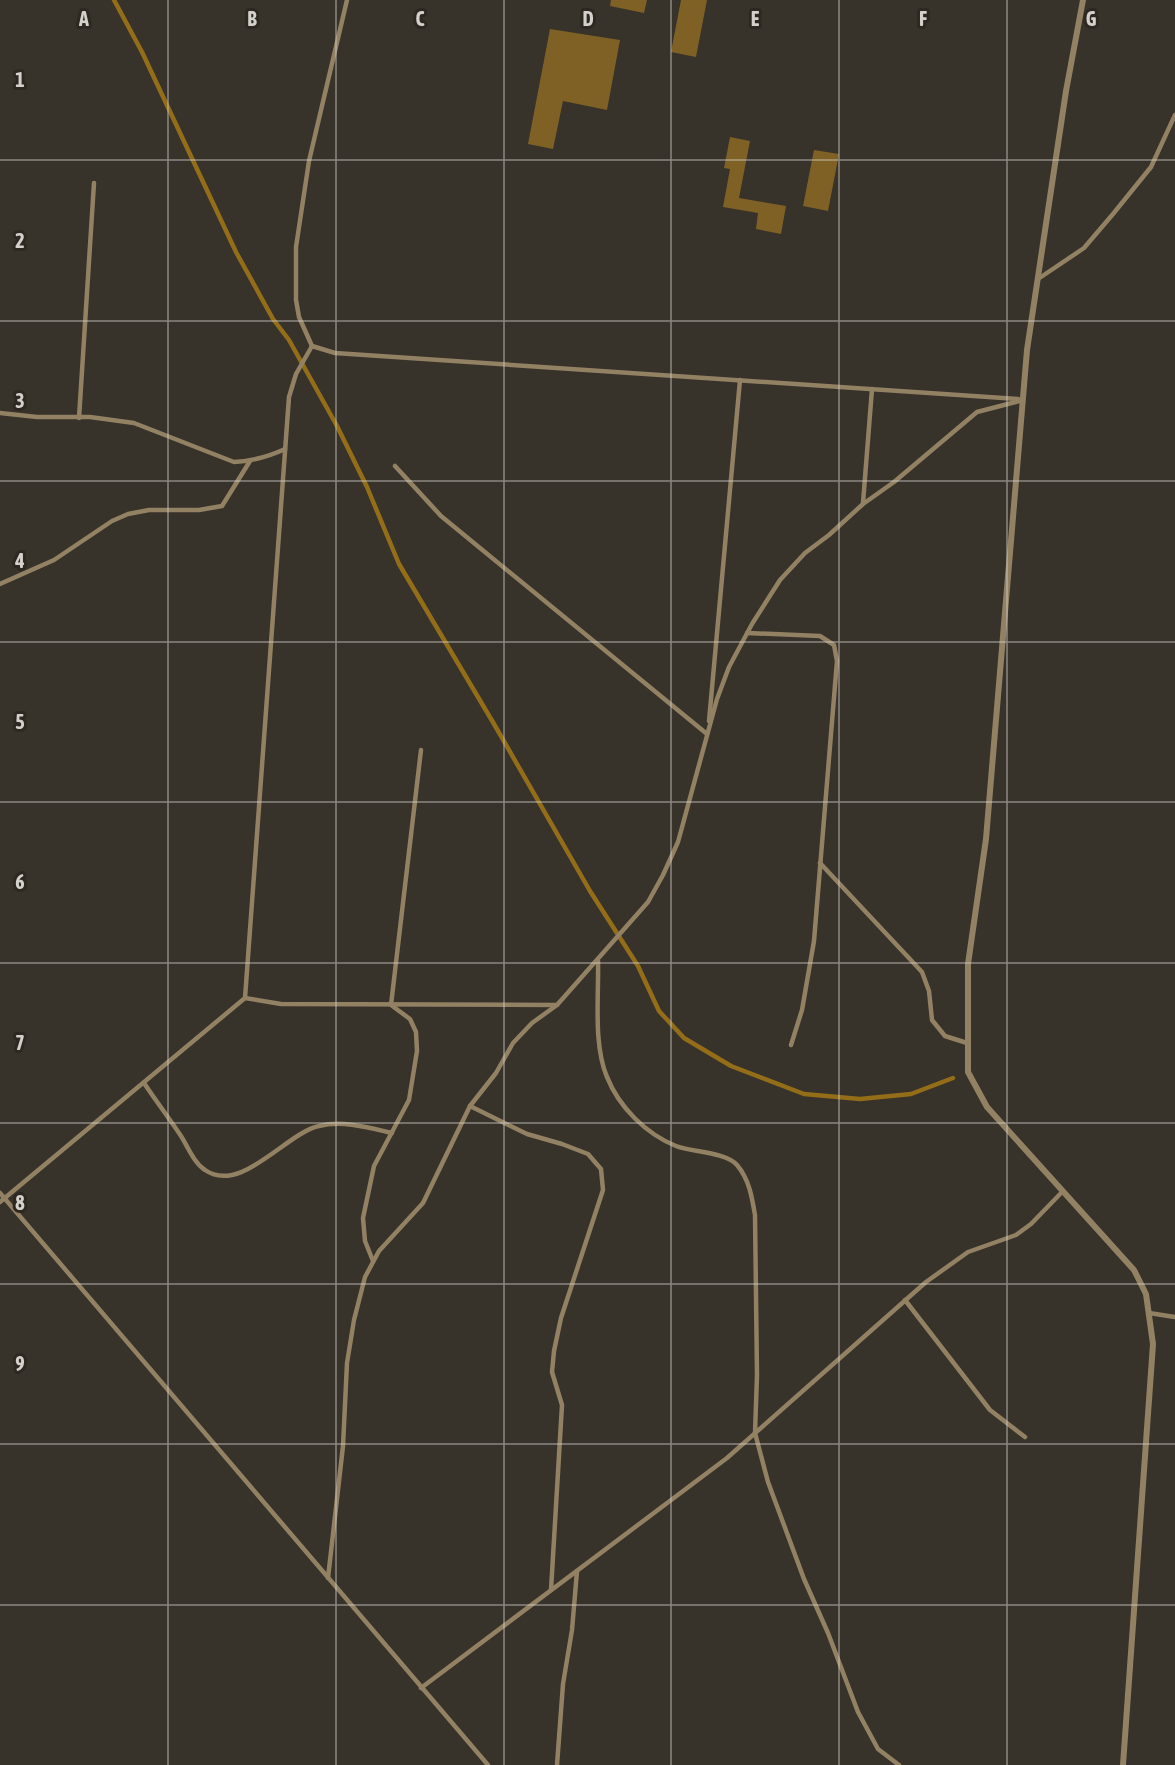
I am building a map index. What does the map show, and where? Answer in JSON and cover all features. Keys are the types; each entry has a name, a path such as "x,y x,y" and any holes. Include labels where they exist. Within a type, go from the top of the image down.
{"street":[{"path":"1083,0 1066,91 1028,350 986,839 968,964 967,1042 968,1072 987,1107 1134,1270 1146,1294 1153,1344 1123,1765"}],"lane":[{"path":"347,0 309,161 296,247 296,300 299,317 312,346 335,353 1023,400"},
{"path":"1038,279 1084,248 1152,166 1175,115"},
{"path":"1166,133 1175,131"},
{"path":"79,418 94,183"},
{"path":"2,1201 245,998 289,397 296,374 312,346"},
{"path":"707,734 741,380"},
{"path":"862,504 872,389"},
{"path":"328,1578 343,1446 347,1363 364,1276 379,1251 423,1203 470,1106 496,1072 513,1043 532,1023 557,1005 648,902 678,843 717,699 729,666 780,580 805,553 829,535 862,504 894,482 977,412 1023,400"},
{"path":"0,413 37,417 90,417 134,423 234,462 270,456 285,449"},
{"path":"0,584 54,560 112,521 128,514 149,510 199,510 222,506 250,461"},
{"path":"395,466 441,516 707,734"},
{"path":"747,633 820,636 834,645 837,661 808,975 802,1010 791,1045"},
{"path":"392,1005 420,750"},
{"path":"820,863 922,972 929,991 932,1020 938,1028 945,1036 967,1042"},
{"path":"598,958 598,1041 606,1076 621,1103 648,1131 677,1147 710,1153 736,1163 751,1190 755,1215 757,1375 755,1433 768,1482 804,1579 828,1633 858,1712 878,1749 898,1765"},
{"path":"245,998 281,1004 557,1005"},
{"path":"373,1261 364,1240 363,1218 374,1166 409,1100 417,1051 416,1032 410,1019 392,1005"},
{"path":"144,1083 205,1170 221,1176 237,1175 256,1165 298,1136 319,1126 363,1126 392,1133"},
{"path":"470,1106 527,1134 562,1144 588,1155 601,1169 603,1190 561,1318 554,1351 552,1372 562,1405 551,1590"},
{"path":"422,1688 727,1458 926,1282 968,1252 1017,1235 1063,1191"},
{"path":"0,1193 2,1201 488,1765"},
{"path":"905,1300 990,1410 1025,1437"},
{"path":"1149,1313 1175,1317"},
{"path":"557,1765 563,1684 573,1630 577,1571"}],"building":[{"path":"611,0 647,0 644,13 610,6"},
{"path":"681,0 707,0 696,57 671,52"},
{"path":"550,29 620,40 607,110 563,101 553,149 528,144"},
{"path":"730,137 750,141 739,198 786,206 781,234 756,229 758,213 723,207 730,169 724,168"},
{"path":"814,150 839,154 828,211 803,206"}],"waterway":[{"path":"114,0 142,52 236,252 337,426 367,487 399,564 590,891 638,966 659,1011 684,1038 731,1066 804,1094 860,1099 911,1094 953,1078"}]}
